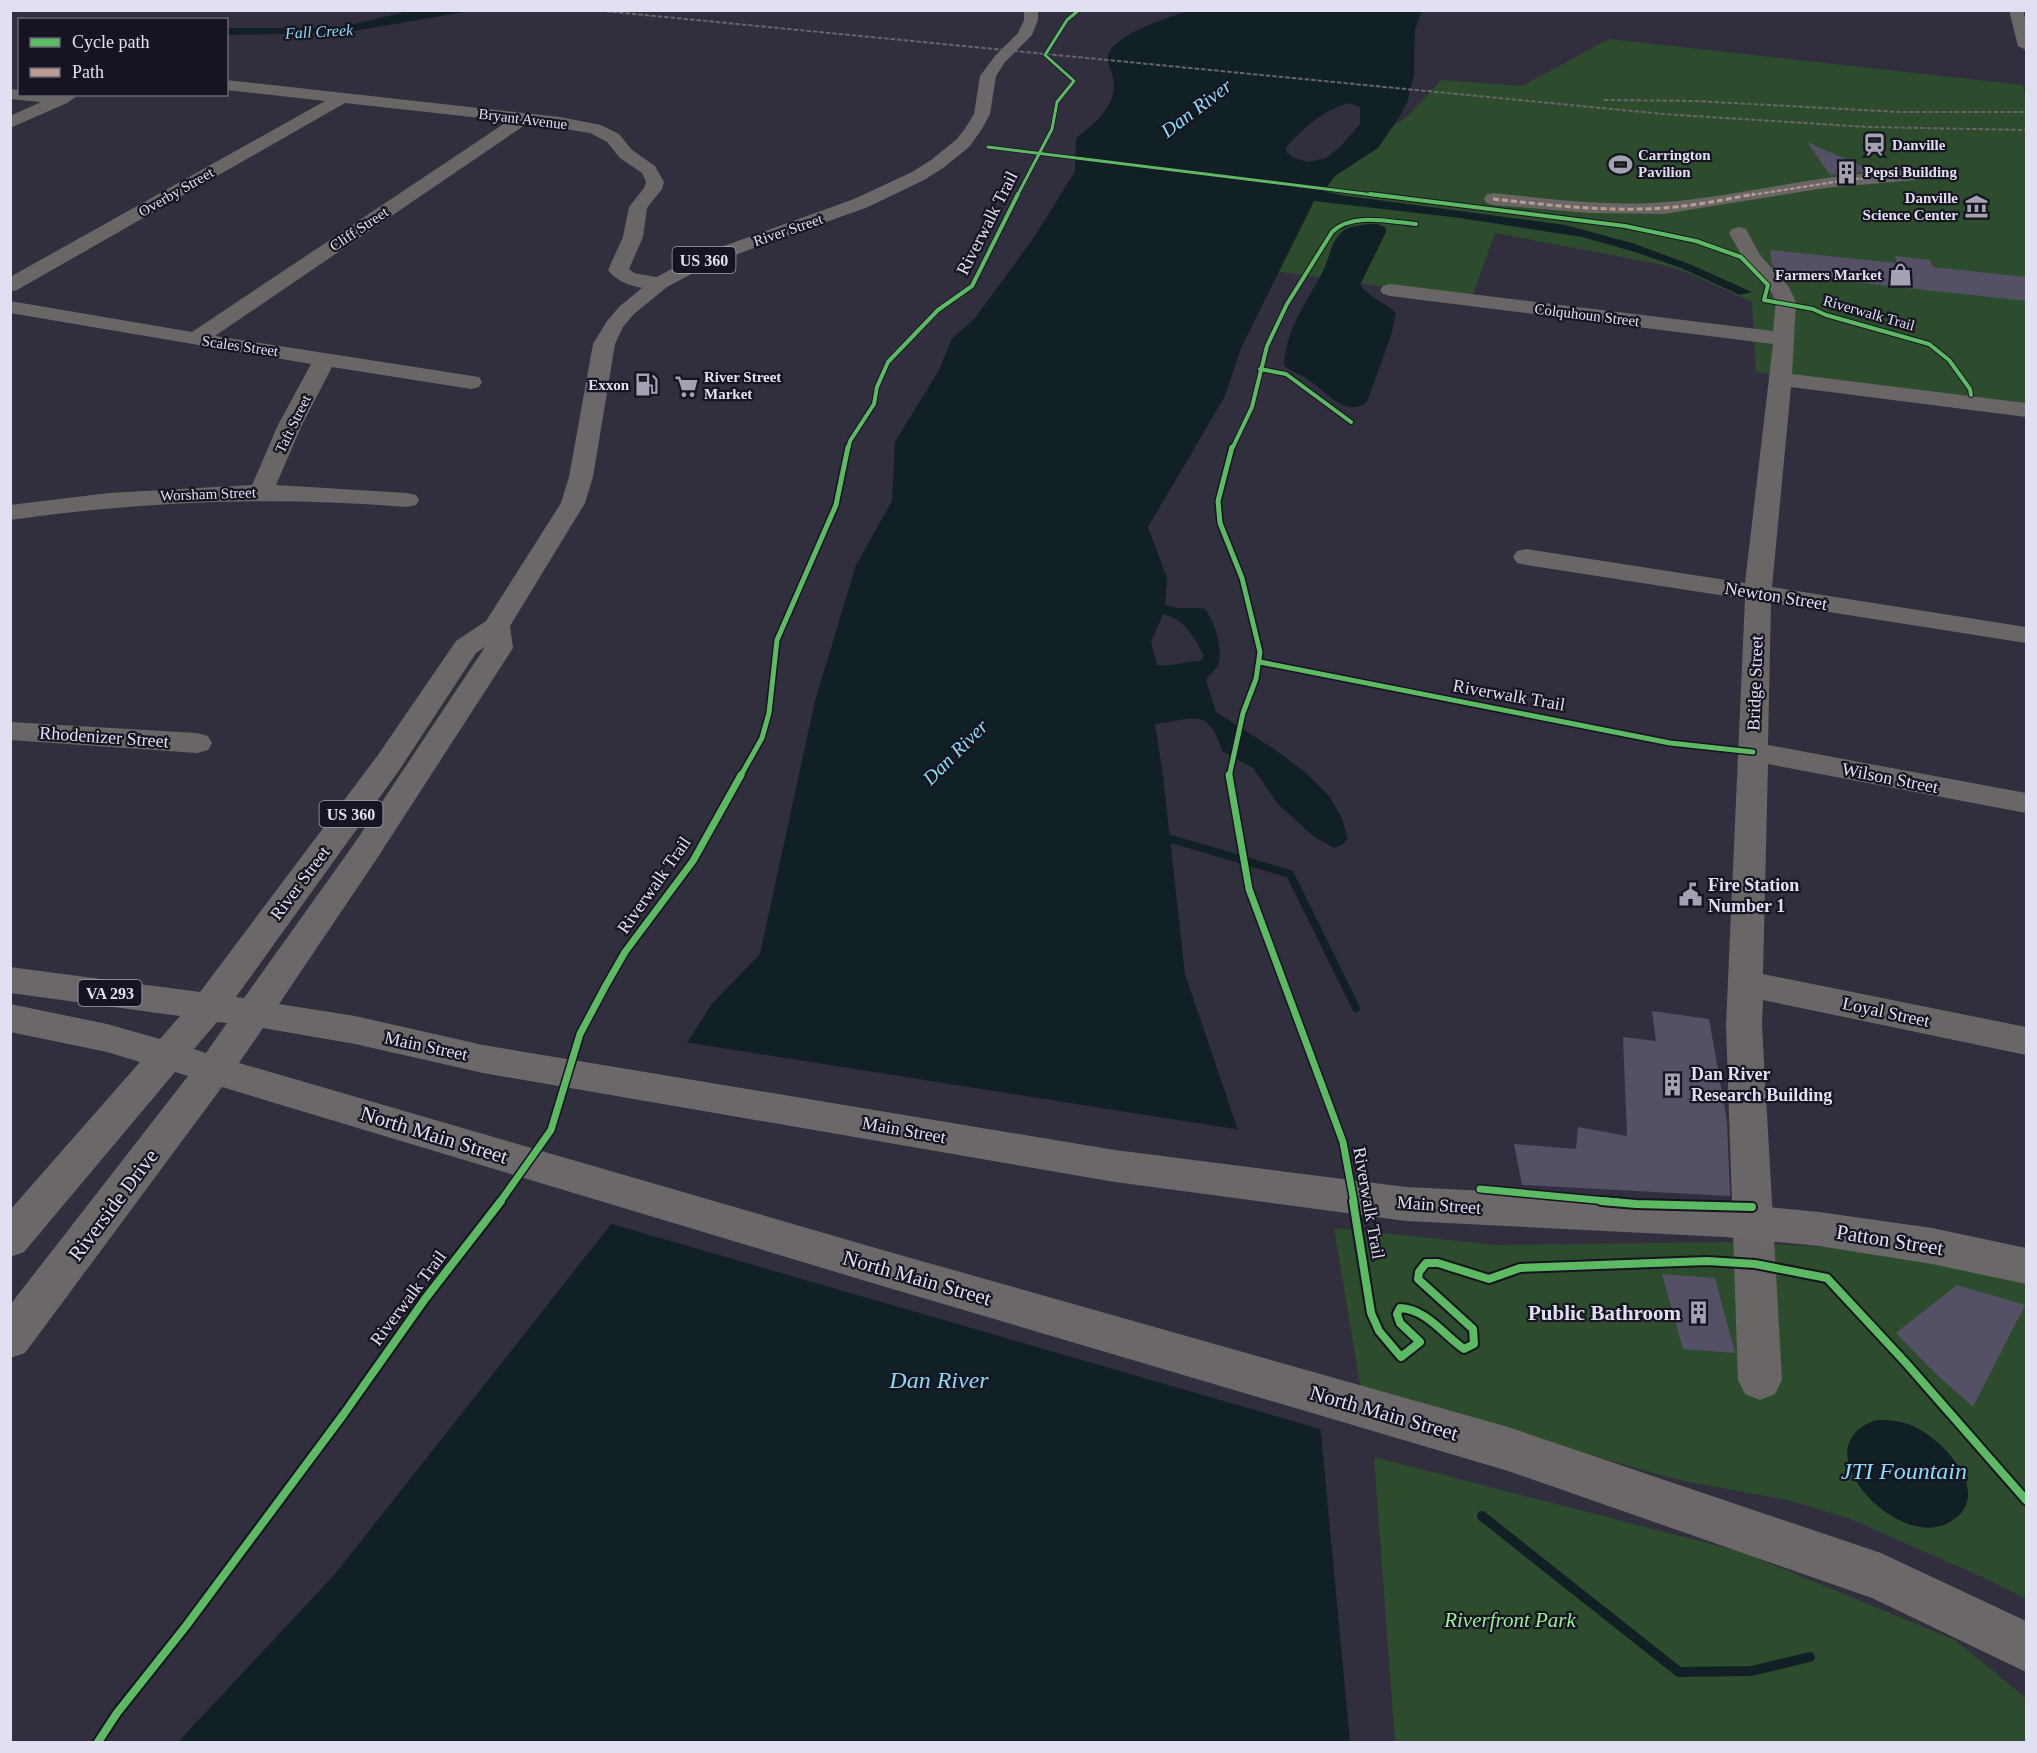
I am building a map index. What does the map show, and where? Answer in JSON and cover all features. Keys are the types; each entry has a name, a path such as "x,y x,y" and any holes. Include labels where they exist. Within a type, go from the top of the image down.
{"main road":[{"name":"River Street","path":"169,1056 209,1007 389,762 466,647 496,627 573,503 581,477 597,369 604,344 614,325 627,310 660,283 712,257 861,203 918,176 937,164 963,143 974,129 982,114 988,76 1000,59 1024,35 1031,20 1031,10"},
{"path":"2016,10 2026,42"},
{"name":"River Street","path":"214,1070 378,832 499,648 496,627"},
{"name":"VA 293","path":"10,980 254,1013"},
{"name":"Main Street","path":"254,1013 355,1030 494,1061 1080,1161 1406,1204 1753,1222"},
{"name":"VA 293","path":"10,1018 107,1038 214,1070"},
{"path":"10,1240 169,1056"},
{"name":"North Main Street","path":"214,1070 879,1267 1508,1449 1881,1576 2026,1647"},
{"name":"Riverside Drive","path":"10,1339 214,1070"},
{"name":"Patton Street","path":"1753,1222 1819,1229 1932,1246 2026,1266"}],"street":[{"name":"Bryant Avenue","path":"228,85 523,118 578,125 606,133 635,162 649,170 655,182 653,189 638,207 633,237 618,270 628,278 660,283"},
{"path":"47,96 66,97"},
{"path":"10,123 66,97"},
{"name":"Overby Street","path":"10,286 342,98"},
{"name":"Cliff Street","path":"196,339 523,118"},
{"path":"1493,199 1579,206 1671,207 1860,178 1909,176"},
{"name":"Bridge Street","path":"1739,233 1752,257 1782,291 1786,302 1781,379 1759,593 1745,983 1744,1025 1760,1380"},
{"name":"Colquhoun Street","path":"1390,290 1784,339"},
{"name":"Scales Street","path":"10,307 471,382"},
{"name":"Taft Street","path":"261,492 290,425 321,367 322,362 317,358"},
{"path":"1781,379 2026,410"},
{"name":"Worsham Street","path":"10,513 157,495 261,492 331,493 407,500"},
{"name":"Newton Street","path":"1526,557 2026,635"},
{"name":"Rhodenizer Street","path":"10,731 197,744"},
{"name":"Wilson Street","path":"1753,752 2026,804"},
{"name":"Loyal Street","path":"1745,983 2026,1041"}],"green space":[{"path":"1609,39 2023,85 2026,99 2026,406 1756,372 1752,302 1686,272 1659,264 1495,233 1471,299 1254,268 1350,156 1409,115 1441,80 1522,86"},
{"path":"1334,1228 1496,1245 1729,1242 1850,1248 1920,1258 2026,1283 2026,1599 1989,1580 1848,1518 1787,1500 1679,1480 1361,1390"},
{"name":"Riverfront Park","path":"1374,1457 1742,1552 1955,1640 2026,1698 2026,1742 1395,1742"}],"water":[{"name":"Fall Creek","path":"413,10 470,11 342,33 228,35 228,28 338,28"},
{"name":"Dan River","path":"1187,11 1422,11 1415,29 1414,74 1408,100 1400,116 1378,148 1335,176 1324,191 1565,225 1632,243 1692,265 1752,292 1740,295 1681,268 1582,237 1460,218 1314,201 1241,348 1225,396 1148,527 1167,578 1165,605 1176,608 1205,609 1215,628 1220,658 1217,667 1206,680 1216,712 1274,749 1306,773 1329,796 1341,816 1348,838 1342,845 1334,848 1313,836 1278,804 1253,768 1222,751 1217,736 1205,721 1189,719 1155,724 1185,974 1275,1239 1310,1317 1350,1742 178,1742 335,1574 612,1223 640,1117 711,1005 760,954 815,701 856,565 892,501 895,442 939,370 952,339 975,318 1035,236 1075,171 1076,138 1100,117 1111,101 1114,81 1108,61 1109,52 1133,33","holes":["1349,103 1360,107 1360,124 1341,146 1326,158 1309,162 1294,158 1287,153 1286,148 1314,121 1331,110","1163,614 1178,620 1188,630 1204,656 1200,661 1157,665 1151,642"]},
{"path":"1367,224 1385,227 1386,232 1360,285 1396,313 1391,335 1367,402 1351,407 1337,402 1309,380 1284,365 1293,328 1323,271 1334,242 1346,229"},
{"name":"JTI Fountain","path":"1877,1420 1898,1421 1912,1426 1929,1435 1953,1458 1967,1486 1968,1500 1962,1512 1948,1523 1927,1528 1904,1522 1882,1509 1863,1491 1851,1471 1847,1451 1855,1433"}],"pier":[{"path":"684,1042 1241,1130 1277,1238 1313,1316 1324,1430 608,1223 638,1115"}],"building":[{"path":"1807,142 1873,171 1830,175"},
{"name":"Farmers Market","path":"1770,250 1897,263 1895,256 1930,260 1933,267 2026,277 2026,301 1781,274 1772,265"},
{"name":"Dan River Research Building","path":"1652,1011 1709,1019 1727,1121 1730,1196 1522,1185 1514,1144 1576,1149 1578,1127 1627,1136 1623,1037 1656,1041"},
{"name":"Public Bathroom","path":"1662,1274 1715,1278 1735,1353 1683,1349"},
{"path":"1957,1285 2025,1305 1973,1407 1896,1333"}],"waterway":[{"path":"1161,836 1290,874 1356,1008"},
{"path":"1482,1516 1679,1672 1751,1671 1810,1657"}],"railway":[{"path":"593,10 1663,114 1868,127 2026,130"},
{"path":"1604,100 1695,101 1900,112 2026,112"}],"marked path":[{"path":"1493,199 1590,208 1663,208 1825,182 1909,176"}],"cycle path":[{"name":"Riverwalk Trail","path":"98,1742 117,1713 186,1626 343,1415 425,1299 505,1196 551,1130 580,1034 605,987 625,952 693,861 762,738 769,713 777,640 836,505 842,469 850,441 874,404 877,387 888,362 938,310 972,286 1033,164 1042,151 1052,129 1057,102 1074,81 1045,55 1067,20 1079,10"},
{"name":"Riverwalk Trail","path":"988,147 1625,226 1696,241 1741,257 1768,285 1764,300 1813,309 1826,315 1929,344 1949,360 1970,389 1971,395"},
{"name":"Riverwalk Trail","path":"1416,224 1361,220 1339,225 1332,232 1287,304 1267,346 1252,407 1230,452 1218,501 1220,523 1242,578 1260,652 1256,679 1243,713 1229,777 1249,889 1343,1142 1371,1313 1379,1331 1401,1357 1420,1342 1400,1323 1397,1314 1400,1308 1408,1308 1425,1317 1464,1349 1474,1344 1473,1329 1418,1279 1419,1272 1426,1263 1438,1263 1489,1279 1520,1268 1707,1261 1755,1264 1827,1278 1906,1363 2026,1500"},
{"path":"1260,369 1286,374 1351,422"},
{"name":"Riverwalk Trail","path":"1260,662 1589,725 1670,743 1753,752"},
{"path":"1480,1189 1636,1204 1752,1207"}],"place":[{"name":"Danville","path":"1874,145"},
{"name":"Carrington Pavilion","path":"1620,164"},
{"name":"Pepsi Building","path":"1846,172"},
{"name":"Danville Science Center","path":"1976,207"},
{"name":"Farmers Market","path":"1900,275"},
{"name":"Exxon","path":"647,385"},
{"name":"River Street Market","path":"686,386"},
{"name":"Fire Station Number 1","path":"1690,895"},
{"name":"Dan River Research Building","path":"1673,1084"},
{"name":"Public Bathroom","path":"1699,1313"}]}
